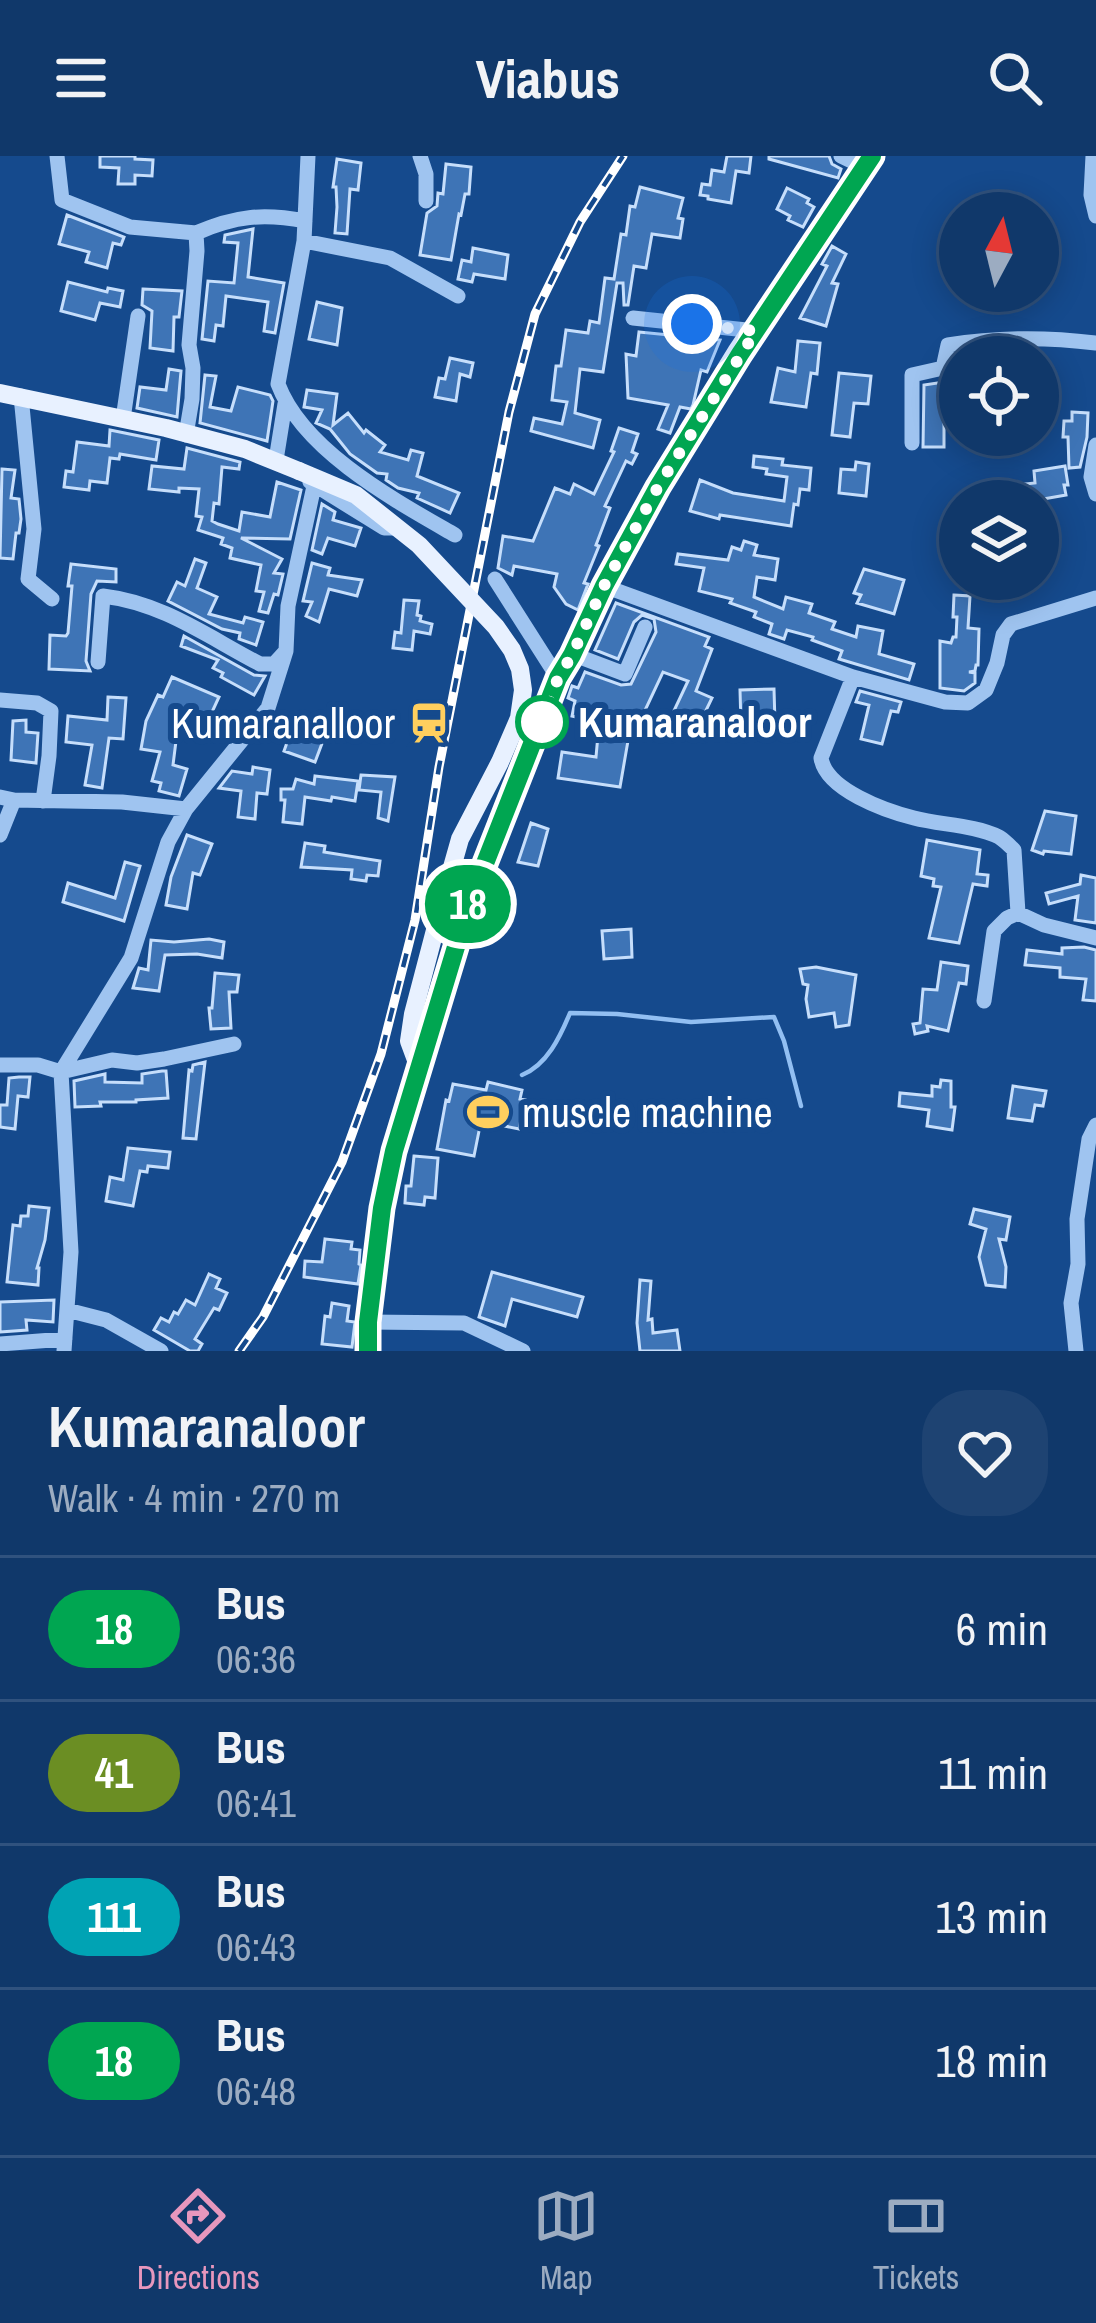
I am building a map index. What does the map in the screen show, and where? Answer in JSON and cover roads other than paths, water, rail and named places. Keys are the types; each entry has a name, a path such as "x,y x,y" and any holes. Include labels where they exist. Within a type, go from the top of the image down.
{"main road":[{"path":"368,1351 382,1208 394,1151 469,904 558,678 658,487 868,161"},
{"path":"0,393 244,449 356,495 419,545 512,650 523,690 519,718 460,839 429,948 410,1041 418,1067"}],"street":[{"path":"57,156 62,200 130,226 196,233 220,222 254,216 305,221"},
{"path":"308,156 304,241 278,384 285,404 371,486 455,535"},
{"path":"420,156 426,201"},
{"path":"841,156 868,161"},
{"path":"1093,156 1091,196 1096,216"},
{"path":"186,434 192,399 189,345 196,233"},
{"path":"304,241 390,258 458,296"},
{"path":"123,419 138,316"},
{"path":"633,318 756,331"},
{"path":"1059,339 1096,343"},
{"path":"912,443 912,375 939,369"},
{"path":"21,396 34,530 28,579 52,599"},
{"path":"276,460 285,404"},
{"path":"1096,445 1091,477 1096,494"},
{"path":"299,471 314,486 384,528 400,526 401,504"},
{"path":"0,1344 65,1345 71,1252 61,1072 131,958 169,842 186,809 268,708 286,651 288,606 314,486"},
{"path":"495,578 558,678"},
{"path":"604,586 853,677 946,702 968,703 986,690 1011,624 1096,598"},
{"path":"98,662 103,596 130,599 168,614 260,664 274,664 286,651"},
{"path":"572,655 625,674 645,627"},
{"path":"853,677 821,758 822,767 843,788 876,804 913,818 1002,838 1014,850 1018,913"},
{"path":"0,700 37,703 51,711 43,801"},
{"path":"0,835 7,799 186,809"},
{"path":"984,1001 994,931 1006,918 1018,913 1044,926 1096,938"},
{"path":"429,948 454,957"},
{"path":"421,982 445,991"},
{"path":"0,1065 38,1065 61,1072 112,1060 164,1059 234,1043"},
{"path":"1076,1351 1071,1303 1078,1264 1077,1219 1089,1178 1089,1139 1096,1125"},
{"path":"67,1310 106,1320 161,1351"},
{"path":"368,1322 464,1323 523,1351"}],"waterway":[{"path":"522,1075 546,1057 570,1013 691,1022 774,1017 801,1106"}],"railway":[{"path":"239,1351 263,1317 342,1162 381,1054 415,920 439,767 509,412 535,314 580,222 623,156"}],"place":[{"name":"Kumaranaloor","path":"542,722"},
{"name":"Kumaranalloor","path":"429,723"},
{"name":"muscle machine","path":"488,1112"}]}
